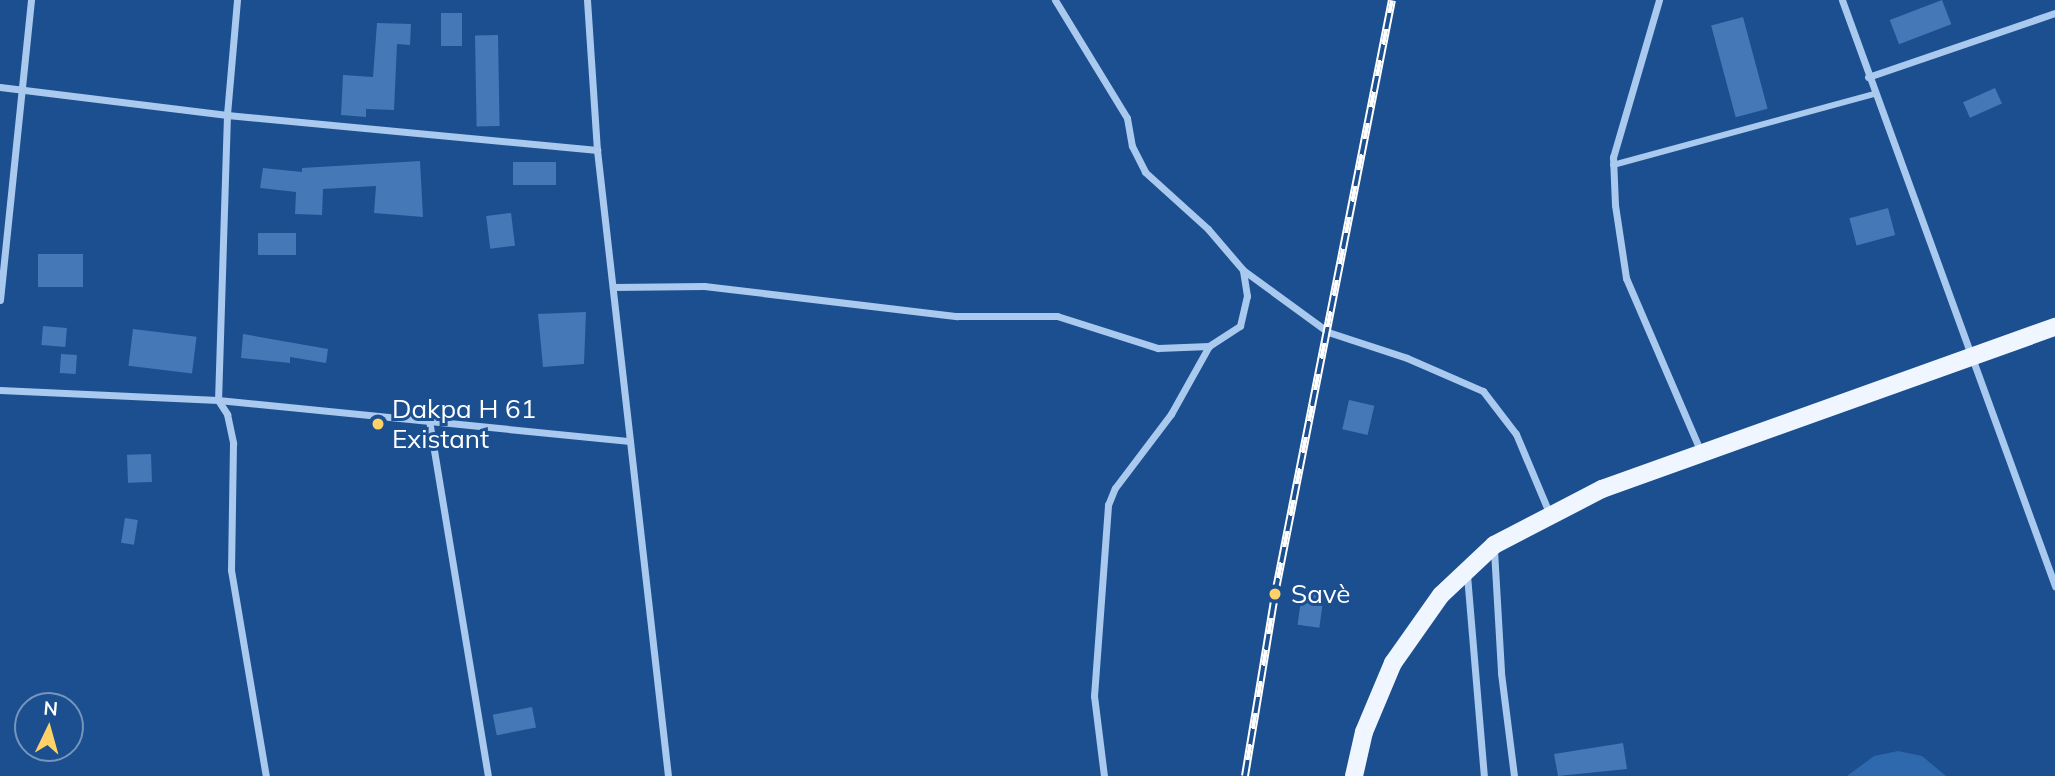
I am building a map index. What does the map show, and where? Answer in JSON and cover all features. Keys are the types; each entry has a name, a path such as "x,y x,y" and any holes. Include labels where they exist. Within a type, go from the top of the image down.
{"main road":[{"path":"1354,776 1364,733 1394,663 1417,625 1466,571 1494,545 1577,500 2055,327"}],"street":[{"path":"0,300 31,0"},
{"path":"237,0 227,116 218,400 227,414 233,443 231,570 266,776"},
{"path":"587,0 597,150 668,776"},
{"path":"1055,0 1127,118 1132,146 1145,172 1208,229 1243,270 1328,332 1407,358 1483,391 1516,434 1550,515"},
{"path":"1659,0 1613,165 1626,278 1701,454"},
{"path":"1842,0 1969,357 2055,586"},
{"path":"1868,77 2055,13"},
{"path":"0,87 227,116 597,150"},
{"path":"1613,165 1874,94"},
{"path":"1104,776 1094,696 1108,505 1115,488 1171,414 1209,346 1240,326 1247,296 1243,270"},
{"path":"613,287 704,286 957,316 1057,316 1158,348 1209,346"},
{"path":"0,390 218,400 630,441"},
{"path":"429,420 488,776"},
{"path":"1494,545 1501,673 1514,776"},
{"path":"1466,571 1484,776"}],"shaded area":[{"path":"1898,751 1922,756 1946,776 1847,776 1874,756"}],"building":[{"path":"1942,0 1951,24 1899,44 1890,20"},
{"path":"441,13 462,13 462,46 441,46"},
{"path":"1743,17 1768,109 1736,117 1711,26"},
{"path":"377,23 411,24 410,45 397,44 394,110 366,109 366,117 341,115 343,75 373,77"},
{"path":"475,35 498,35 500,126 477,126"},
{"path":"1995,88 2002,104 1970,118 1963,102"},
{"path":"420,161 423,217 374,213 376,186 323,189 322,215 295,214 296,192 260,188 263,168 302,172 302,168"},
{"path":"513,162 556,162 556,185 513,185"},
{"path":"1888,208 1895,235 1857,245 1849,218"},
{"path":"511,213 515,246 490,249 486,216"},
{"path":"258,233 296,233 296,255 258,255"},
{"path":"38,254 83,254 83,287 38,287"},
{"path":"586,312 584,364 543,367 538,314"},
{"path":"43,326 67,328 65,347 41,345"},
{"path":"133,329 197,337 192,374 128,366"},
{"path":"243,334 328,349 326,363 290,357 290,363 241,358"},
{"path":"61,354 77,355 76,374 60,373"},
{"path":"1349,400 1374,406 1368,435 1342,429"},
{"path":"151,454 152,482 128,483 127,455"},
{"path":"125,518 138,520 134,545 121,543"},
{"path":"1302,593 1324,596 1319,628 1298,625"},
{"path":"532,707 536,728 497,735 493,715"},
{"path":"1623,743 1627,769 1558,776 1554,754"}],"railway":[{"path":"1245,776 1275,594 1392,0"}],"place":[{"name":"Dakpa H 61 Existant","path":"378,424"},
{"name":"Savè","path":"1275,594"}]}
